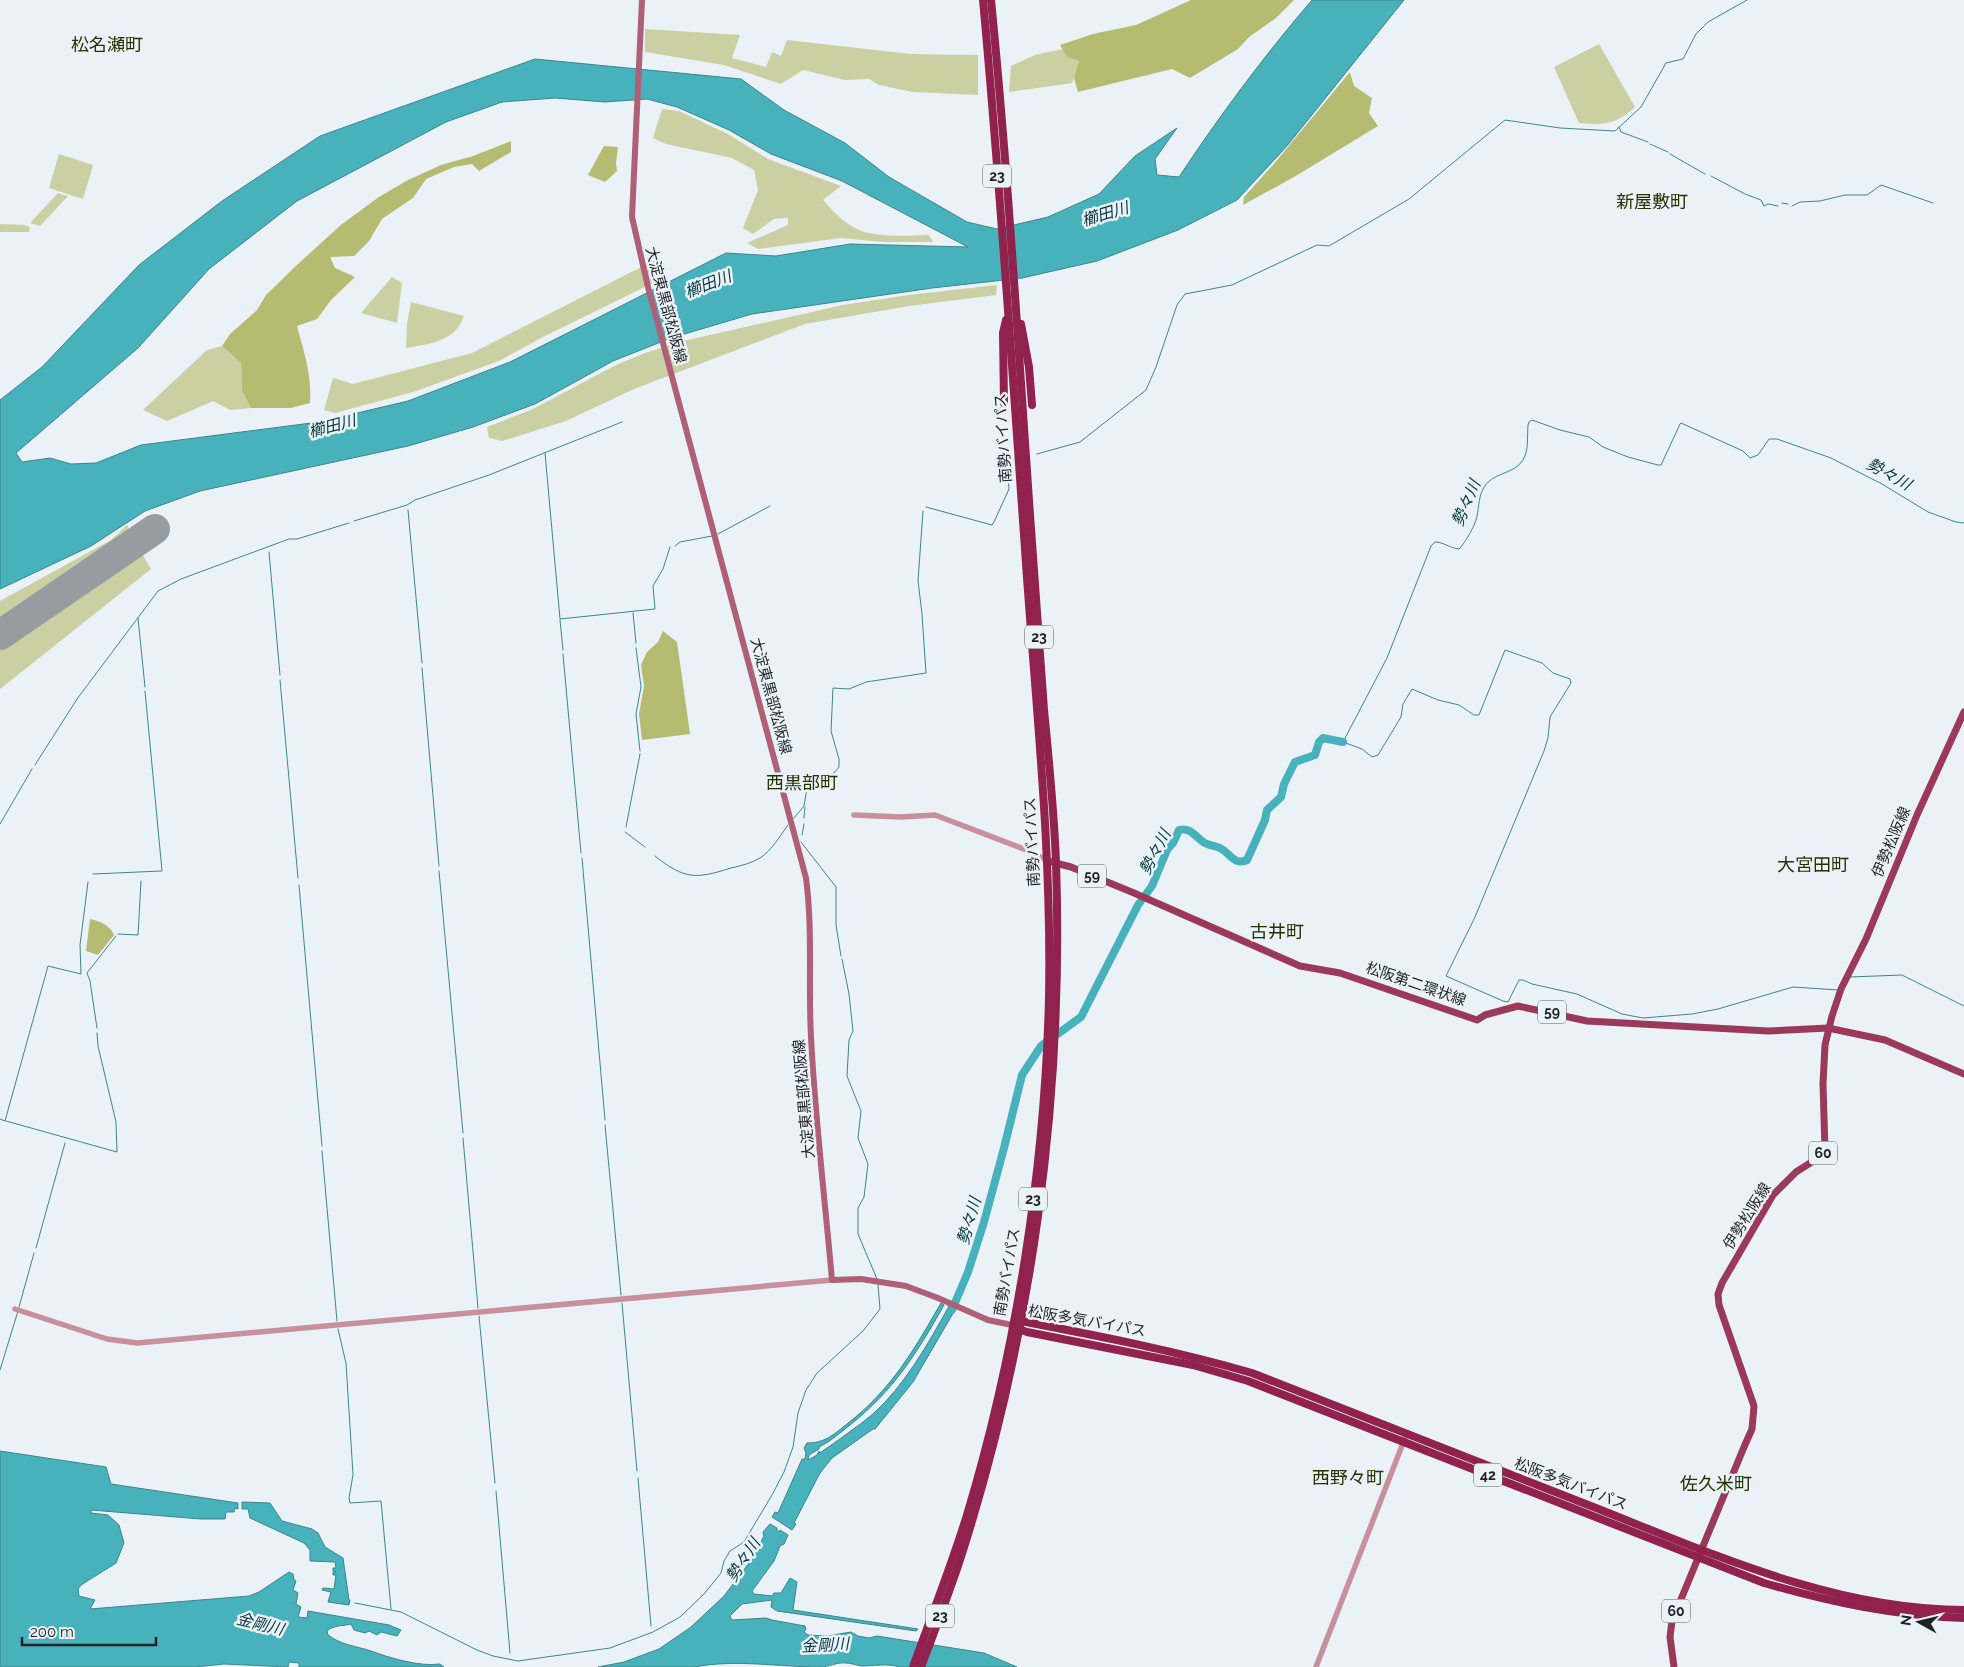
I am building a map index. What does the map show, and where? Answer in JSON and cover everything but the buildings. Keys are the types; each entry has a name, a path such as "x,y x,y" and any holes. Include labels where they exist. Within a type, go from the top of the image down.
{"highway":[{"name":"南勢バイパス","path":"921,1667 997,1431 1021,1321 1044,1180 1053,973 1052,862 1016,301 992,49 983,0"},
{"name":"南勢バイパス","path":"991,0 992,49 1007,303 1052,862"},
{"path":"1016,310 1020,318 1029,367 1032,405"},
{"path":"1004,403 1003,333 1008,312"},
{"name":"南勢バイパス","path":"912,1667 954,1565 990,1429 1012,1325 1032,1206 1049,1071"},
{"name":"松阪多気バイパス","path":"1012,1325 1021,1321 1195,1356 1252,1373 1405,1438"},
{"name":"松阪多気バイパス","path":"1012,1325 1019,1330 1193,1365 1248,1381 1405,1438 1700,1554 1764,1583 1837,1603 1895,1613 1964,1618"},
{"name":"松阪多気バイパス","path":"1700,1554 1839,1594 1898,1604 1964,1610"}],"main road":[{"name":"大淀東黒部松阪線","path":"642,0 632,217 642,266 806,878 810,908 811,1041 832,1280"},
{"name":"伊勢松阪線","path":"1674,1667 1670,1628 1752,1429 1754,1418 1754,1406 1750,1389 1719,1305 1718,1294 1722,1283 1773,1195 1796,1172 1818,1158 1825,1150 1823,1084 1828,1028 1841,989 1866,940 1910,831 1964,712"},
{"name":"松阪第二環状線","path":"1052,862 1134,893 1300,966 1340,973 1477,1020 1485,1015 1518,1006 1587,1020 1768,1031 1828,1028 1885,1040 1964,1074"},
{"path":"832,1280 877,1281 914,1288 988,1320 1012,1325"}],"street":[{"path":"854,815 901,817 935,815 1029,851 1052,862"},
{"path":"18,1310 107,1339 137,1343 832,1280"},
{"path":"1316,1667 1405,1438"}],"green space":[{"path":"1191,0 1294,0 1276,18 1249,37 1238,49 1190,78 1172,69 1078,92 1074,78 1079,61 1067,57 1060,45 1093,34 1136,25"},
{"path":"645,29 740,35 732,58 766,67 772,52 781,56 787,40 911,54 978,55 978,95 913,92 879,85 869,79 845,80 803,70 781,84 724,65 645,52"},
{"path":"1599,44 1635,107 1622,117 1603,124 1579,123 1554,67"},
{"path":"1063,49 1067,57 1080,61 1072,83 1009,92 1011,66 1035,55"},
{"path":"1350,72 1354,86 1372,98 1369,113 1378,126 1294,177 1243,205 1244,197"},
{"path":"662,109 679,111 728,134 768,159 841,186 823,200 842,219 855,228 881,235 929,235 933,242 883,242 841,238 758,249 747,243 788,225 788,218 774,219 753,234 743,228 758,190 754,170 732,158 666,144 653,138"},
{"path":"511,141 511,152 479,171 472,164 454,167 426,179 413,198 382,219 369,241 354,256 330,257 335,268 355,277 331,300 317,319 297,326 309,374 310,403 291,408 251,408 242,391 241,363 222,346 230,334 257,310 266,295 342,224 379,197 408,180 441,165 473,156"},
{"path":"604,146 618,147 617,171 605,182 588,175"},
{"path":"59,154 93,165 83,199 49,188"},
{"path":"58,193 68,196 40,226 30,223"},
{"path":"0,224 30,227 29,232 0,232"},
{"path":"657,259 661,279 543,337 499,361 413,392 335,413 324,410 333,378 353,384 472,353"},
{"path":"392,277 402,283 397,323 361,313"},
{"path":"997,285 996,295 909,306 805,324 634,389 566,421 502,441 489,438 487,427 533,409 616,365 645,353 683,341 843,305"},
{"path":"411,302 464,316 460,325 448,336 432,343 406,348 407,324"},
{"path":"222,346 241,363 242,391 251,408 230,410 213,401 167,421 143,410 207,350"},
{"path":"127,525 134,539 0,630 0,601 111,540"},
{"path":"137,545 151,569 0,689 0,638"},
{"path":"663,631 677,642 690,734 642,740 639,714 644,686 641,665 647,652 658,642"},
{"path":"90,919 107,926 114,935 98,955 86,951"}],"water":[{"name":"櫛田川","path":"1312,0 1404,0 1287,146 1237,200 1178,230 1097,261 1022,278 932,288 752,314 671,338 613,361 535,404 473,427 408,446 200,491 145,511 91,546 0,589 0,400 42,367 139,265 222,201 320,136 535,59 741,79 784,110 845,143 889,177 967,222 997,229 1048,217 1099,194 1135,156 1177,128 1155,159 1157,175 1179,177 1243,86","holes":["555,98 605,102 647,99 677,107 729,130 771,154 842,181 968,247 850,244 776,256 726,253 510,362 408,401 319,422 141,445 96,463 71,464 50,458 22,462 16,453 138,348 209,269 297,201 446,122 502,102"]},
{"path":"941,1303 944,1305 924,1339 892,1384 866,1412 809,1455 808,1460 860,1424 885,1403 906,1377 949,1306 955,1310 913,1382 875,1429 832,1458 820,1473 792,1530 772,1517 775,1512 778,1513 802,1459 805,1459 806,1453 804,1448 807,1443 819,1442 833,1435 863,1411 889,1383 911,1353"},
{"name":"金剛川","path":"0,1451 106,1467 111,1484 238,1503 238,1509 235,1508 234,1512 226,1512 225,1519 201,1519 91,1510 91,1513 108,1515 119,1525 124,1543 116,1563 81,1585 78,1589 79,1596 95,1600 90,1609 249,1596 259,1592 289,1572 293,1574 296,1581 293,1590 298,1593 296,1604 301,1607 298,1617 307,1618 308,1611 389,1625 401,1630 397,1636 381,1632 377,1635 369,1631 365,1633 354,1630 351,1624 335,1627 327,1631 328,1635 349,1645 405,1661 432,1665 440,1664 444,1667 299,1667 299,1663 289,1662 288,1667 224,1664 195,1667 0,1667"},
{"path":"242,1502 270,1503 282,1521 312,1529 318,1533 325,1547 343,1558 350,1600 349,1605 328,1602 331,1592 322,1590 323,1588 334,1589 336,1575 333,1575 333,1572 336,1572 333,1571 333,1568 336,1568 335,1562 310,1561 310,1550 304,1543 250,1518 248,1509 242,1509"},
{"name":"金剛川","path":"770,1524 777,1528 779,1532 780,1530 788,1535 784,1544 780,1546 774,1561 752,1591 754,1594 772,1596 774,1593 781,1593 790,1578 797,1582 793,1610 918,1629 916,1631 777,1611 771,1607 772,1600 742,1604 730,1616 732,1620 766,1618 805,1626 804,1632 808,1635 827,1636 851,1632 858,1636 869,1638 877,1636 984,1653 1017,1667 899,1667 885,1665 861,1666 843,1663 821,1667 742,1663 694,1667 598,1667 624,1662 659,1649 691,1627 724,1596 752,1559 764,1536 763,1532"}],"waterway":[{"path":"1037,454 1080,442 1146,390 1156,367 1177,305 1185,294 1232,285 1317,245 1329,246 1409,199 1505,120 1560,128 1615,131 1641,107 1666,63 1683,59 1696,34 1708,22 1747,0"},
{"path":"1619,127 1621,132 1648,142"},
{"path":"1650,144 1668,152"},
{"path":"1670,154 1705,174"},
{"path":"1711,176 1745,194 1761,200 1764,206 1768,204 1778,206"},
{"path":"1792,206 1800,202 1820,201 1845,195 1867,195 1881,185 1933,203"},
{"path":"1782,203 1788,204"},
{"path":"1838,990 1793,987 1718,1009 1692,1014 1643,1018 1622,1014 1577,994 1532,984 1523,980 1519,980 1508,1002 1503,1001 1446,976 1475,917 1544,751 1548,738 1550,717 1571,683 1570,679 1553,673 1542,663 1505,650 1479,715 1474,715 1459,705 1438,700 1412,689 1403,704 1401,717 1378,755 1372,757 1362,749 1343,742 1387,658 1431,546 1435,542 1459,549 1461,547 1475,523 1480,497 1487,483 1491,479 1519,465 1523,460 1527,447 1528,425 1532,420 1560,430 1589,437 1603,447 1628,457 1658,465 1661,465 1681,423 1743,451 1750,458 1758,455 1769,439 1777,439 1831,458 1882,484 1928,512 1964,523"},
{"path":"354,521 407,505 415,500 489,475 622,422"},
{"path":"545,453 560,619 655,609 653,586 663,569 670,547"},
{"path":"926,507 992,525 1009,489 1006,456"},
{"path":"718,534 770,506"},
{"path":"408,510 422,663"},
{"path":"794,818 804,806 807,788 834,773 839,767 839,759 831,731 833,688 849,689 866,682 926,673 918,581 923,511"},
{"path":"35,765 77,699 158,591 181,579 289,539 297,539 349,523"},
{"path":"675,546 680,542 712,536"},
{"path":"269,552 280,675"},
{"path":"633,613 636,643"},
{"path":"138,618 145,687"},
{"path":"560,620 563,650"},
{"path":"636,648 641,687 636,714 640,751"},
{"path":"563,654 581,853"},
{"path":"422,668 439,866"},
{"path":"280,680 298,878"},
{"path":"93,874 162,871 145,691"},
{"name":"勢々川","path":"952,1310 968,1272 984,1222 1022,1075 1041,1046 1081,1017 1138,905 1152,886 1167,850 1173,843 1179,830 1189,831 1204,843 1220,848 1235,860 1247,860 1265,820 1267,810 1281,797 1284,784 1295,762 1315,755 1319,742 1323,738 1343,742"},
{"path":"626,827 640,754"},
{"path":"0,824 32,769"},
{"path":"804,818 805,807"},
{"path":"802,835 804,824"},
{"path":"655,856 665,864 683,873 691,875 709,874 746,864 760,858 772,847 788,825"},
{"path":"625,832 645,847"},
{"path":"801,842 836,887 836,925 841,956"},
{"path":"582,858 605,1120"},
{"path":"439,871 463,1133"},
{"path":"118,934 138,935 141,881"},
{"path":"0,1119 5,1121 48,966 81,974 80,945 88,882"},
{"path":"299,885 322,1146"},
{"path":"97,1028 90,981 87,973 116,936"},
{"path":"842,959 849,994 853,1031 849,1040 847,1076 861,1111 858,1138 868,1164 864,1197 858,1208 858,1234 877,1279"},
{"path":"1850,977 1902,975 1964,1006"},
{"path":"6,1121 117,1152 116,1122 98,1046 97,1033"},
{"path":"605,1125 621,1295"},
{"path":"463,1138 478,1308"},
{"path":"36,1248 65,1143"},
{"path":"322,1151 337,1321"},
{"path":"19,1307 34,1253"},
{"path":"355,1603 401,1612 477,1650 493,1656 518,1661 610,1648 653,1632 680,1617 704,1594 721,1573 724,1561 730,1551 744,1542 784,1472 793,1447 798,1413 806,1390 817,1373 863,1331 880,1309 878,1285"},
{"path":"622,1303 637,1471"},
{"path":"0,1370 18,1311"},
{"path":"479,1316 495,1483"},
{"path":"338,1329 346,1363 353,1475 349,1498 350,1503 381,1501 391,1609"},
{"path":"638,1478 651,1626"},
{"path":"496,1491 510,1653"}],"runway":[{"path":"0,635 155,529"}],"district":[{"name":"松名瀬町","path":"107,44"},
{"name":"新屋敷町","path":"1652,201"},
{"name":"西黒部町","path":"802,782"},
{"name":"大宮田町","path":"1813,864"},
{"name":"古井町","path":"1277,931"},
{"name":"西野々町","path":"1348,1477"},
{"name":"佐久米町","path":"1716,1483"}]}
